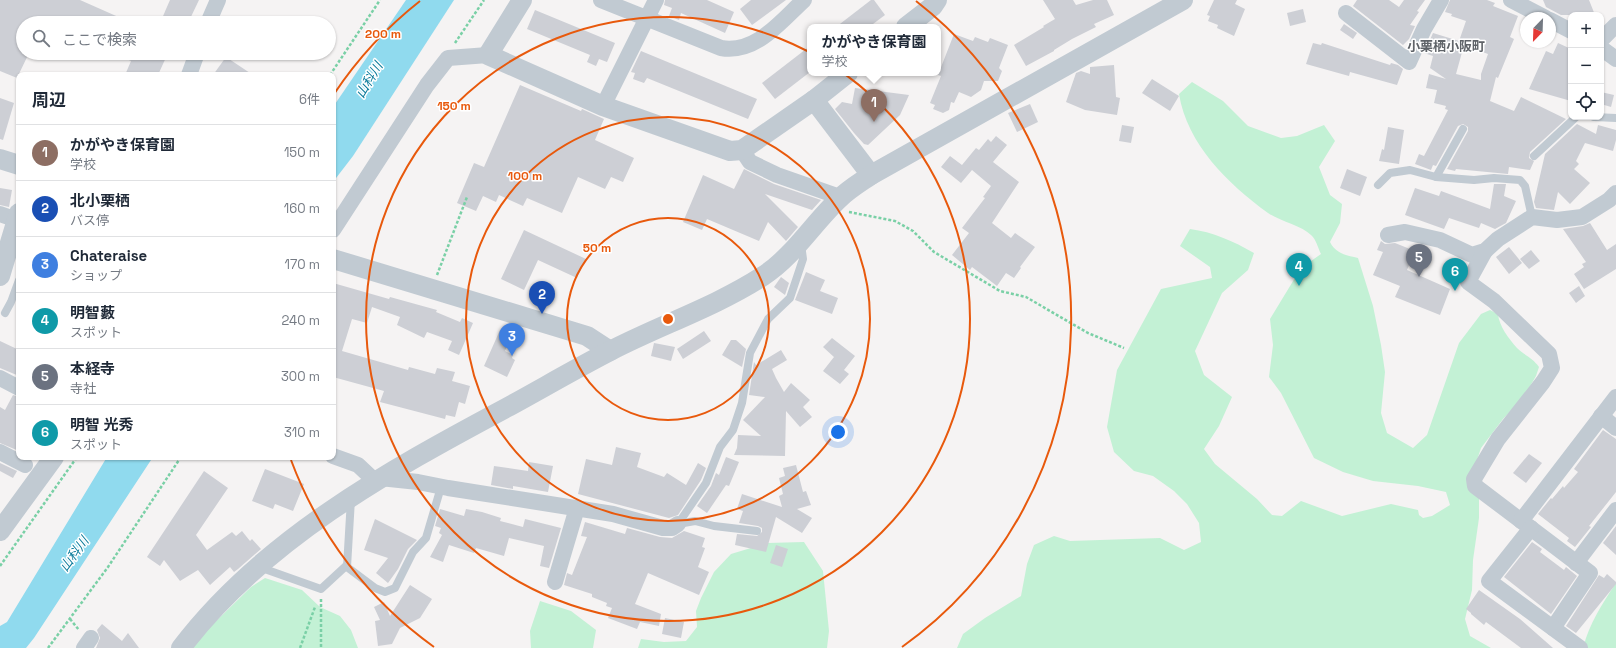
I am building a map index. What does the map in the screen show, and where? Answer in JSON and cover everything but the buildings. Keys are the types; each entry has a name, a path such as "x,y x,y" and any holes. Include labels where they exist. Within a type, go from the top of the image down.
{"street":[{"path":"211,16 218,0"},
{"path":"488,55 522,0"},
{"path":"601,0 721,48 731,50 754,43 766,35 804,0"},
{"path":"603,106 656,0"},
{"path":"910,24 933,6 937,0"},
{"path":"181,648 193,632 239,583 305,530 377,479 610,351 730,294 764,276 800,241 836,202 871,175 1183,0"},
{"path":"1346,13 1409,62 1424,30 1441,0"},
{"path":"1511,0 1534,12"},
{"path":"1556,23 1568,29"},
{"path":"1604,37 1616,25"},
{"path":"1604,50 1616,59"},
{"path":"336,225 427,85 448,58 488,55 603,106 730,151 742,150 814,100 844,76"},
{"path":"190,72 194,60"},
{"path":"814,100 871,175"},
{"path":"742,150 750,162 836,202"},
{"path":"0,159 16,163"},
{"path":"1553,628 1590,573 1475,486 1474,479 1498,438 1543,382 1552,368 1549,354 1494,301 1468,282 1485,251 1498,239 1532,218 1557,220 1582,217 1609,200 1616,193"},
{"path":"0,276 14,217"},
{"path":"1388,235 1405,232 1440,240 1472,255 1485,251"},
{"path":"336,260 433,288 587,336 610,351"},
{"path":"0,378 16,386"},
{"path":"1580,648 1489,581 1601,416 1616,397"},
{"path":"1601,416 1616,428"},
{"path":"0,452 25,465"},
{"path":"336,457 358,466 377,479 418,482 441,487 613,514 663,528 672,528 678,524"},
{"path":"1,529 52,460"},
{"path":"555,582 577,508"},
{"path":"1576,562 1616,510"}],"lane":[{"path":"1604,117 1616,118"},
{"path":"1534,156 1573,120"},
{"path":"1436,177 1463,129"},
{"path":"1378,185 1390,173 1410,170 1436,177 1474,180 1494,178 1520,180 1525,186 1532,218"},
{"path":"678,524 706,483 720,447 733,430 742,403 750,354 768,319 790,298 803,259 800,241"},
{"path":"5,313 12,302 16,289"},
{"path":"347,565 375,588 385,592 395,588 413,552 426,538 441,487"},
{"path":"258,567 321,589 347,565 351,498"},
{"path":"678,524 695,521 714,526 757,531"}],"path":[{"path":"332,72 380,0"},
{"path":"448,58 454,46 484,0"},
{"path":"433,288 467,196"},
{"path":"836,202 841,212 895,221 913,231 934,252 1000,291 1026,297 1088,333 1124,348"},
{"path":"0,566 75,460"},
{"path":"48,648 108,567 179,460"},
{"path":"321,589 321,648"},
{"path":"300,648 315,607"},
{"path":"70,618 85,639"}],"green space":[{"path":"1192,82 1223,101 1248,126 1281,138 1297,136 1324,125 1335,141 1319,167 1330,195 1342,204 1340,223 1330,242 1338,252 1358,258 1373,306 1385,372 1381,413 1387,433 1413,448 1427,435 1459,343 1481,314 1490,310 1498,314 1502,328 1514,344 1539,367 1536,376 1523,398 1503,419 1481,448 1473,472 1479,496 1479,518 1473,560 1472,590 1465,619 1470,636 1491,648 957,648 963,634 985,618 1021,596 1027,564 1034,545 1054,536 1070,541 1160,538 1184,550 1201,542 1199,523 1187,504 1174,491 1153,476 1134,471 1114,452 1107,427 1117,370 1161,289 1212,278 1210,267 1180,246 1190,229 1207,232 1223,238 1254,253 1248,270 1222,293 1195,351 1204,375 1232,397 1219,426 1204,449 1215,464 1257,499 1272,515 1282,516 1301,501 1342,516 1391,504 1418,510 1419,515 1423,518 1432,516 1450,505 1446,492 1418,486 1373,481 1343,472 1314,458 1281,393 1269,377 1273,345 1270,319 1301,268 1321,254 1316,241 1311,235 1302,229 1278,219 1253,202 1224,176 1200,146 1183,112 1179,94"},
{"path":"804,542 823,571 829,631 827,648 638,648 641,639 664,642 686,641 697,627 696,611 714,572 731,554 767,543"},
{"path":"265,578 302,590 320,607 340,616 351,630 358,648 192,648 208,629 251,587"},
{"path":"1616,583 1616,648 1583,648 1592,622"},
{"path":"540,601 571,611 596,630 593,648 531,648 530,631"}],"water":[{"name":"山科川","path":"406,0 454,0 353,156 336,178 336,103"},
{"name":"山科川","path":"105,460 151,460 26,648 0,648 0,626 7,622"}],"place":[{"name":"かがやき保育園","path":"874,122"},
{"name":"本経寺","path":"1419,277"},
{"name":"明智藪","path":"1299,286"},
{"name":"明智 光秀","path":"1455,291"},
{"name":"北小栗栖","path":"542,314"},
{"name":"Chateraise","path":"512,356"}],"district":[{"name":"小栗栖小阪町","path":"1446,46"}]}
